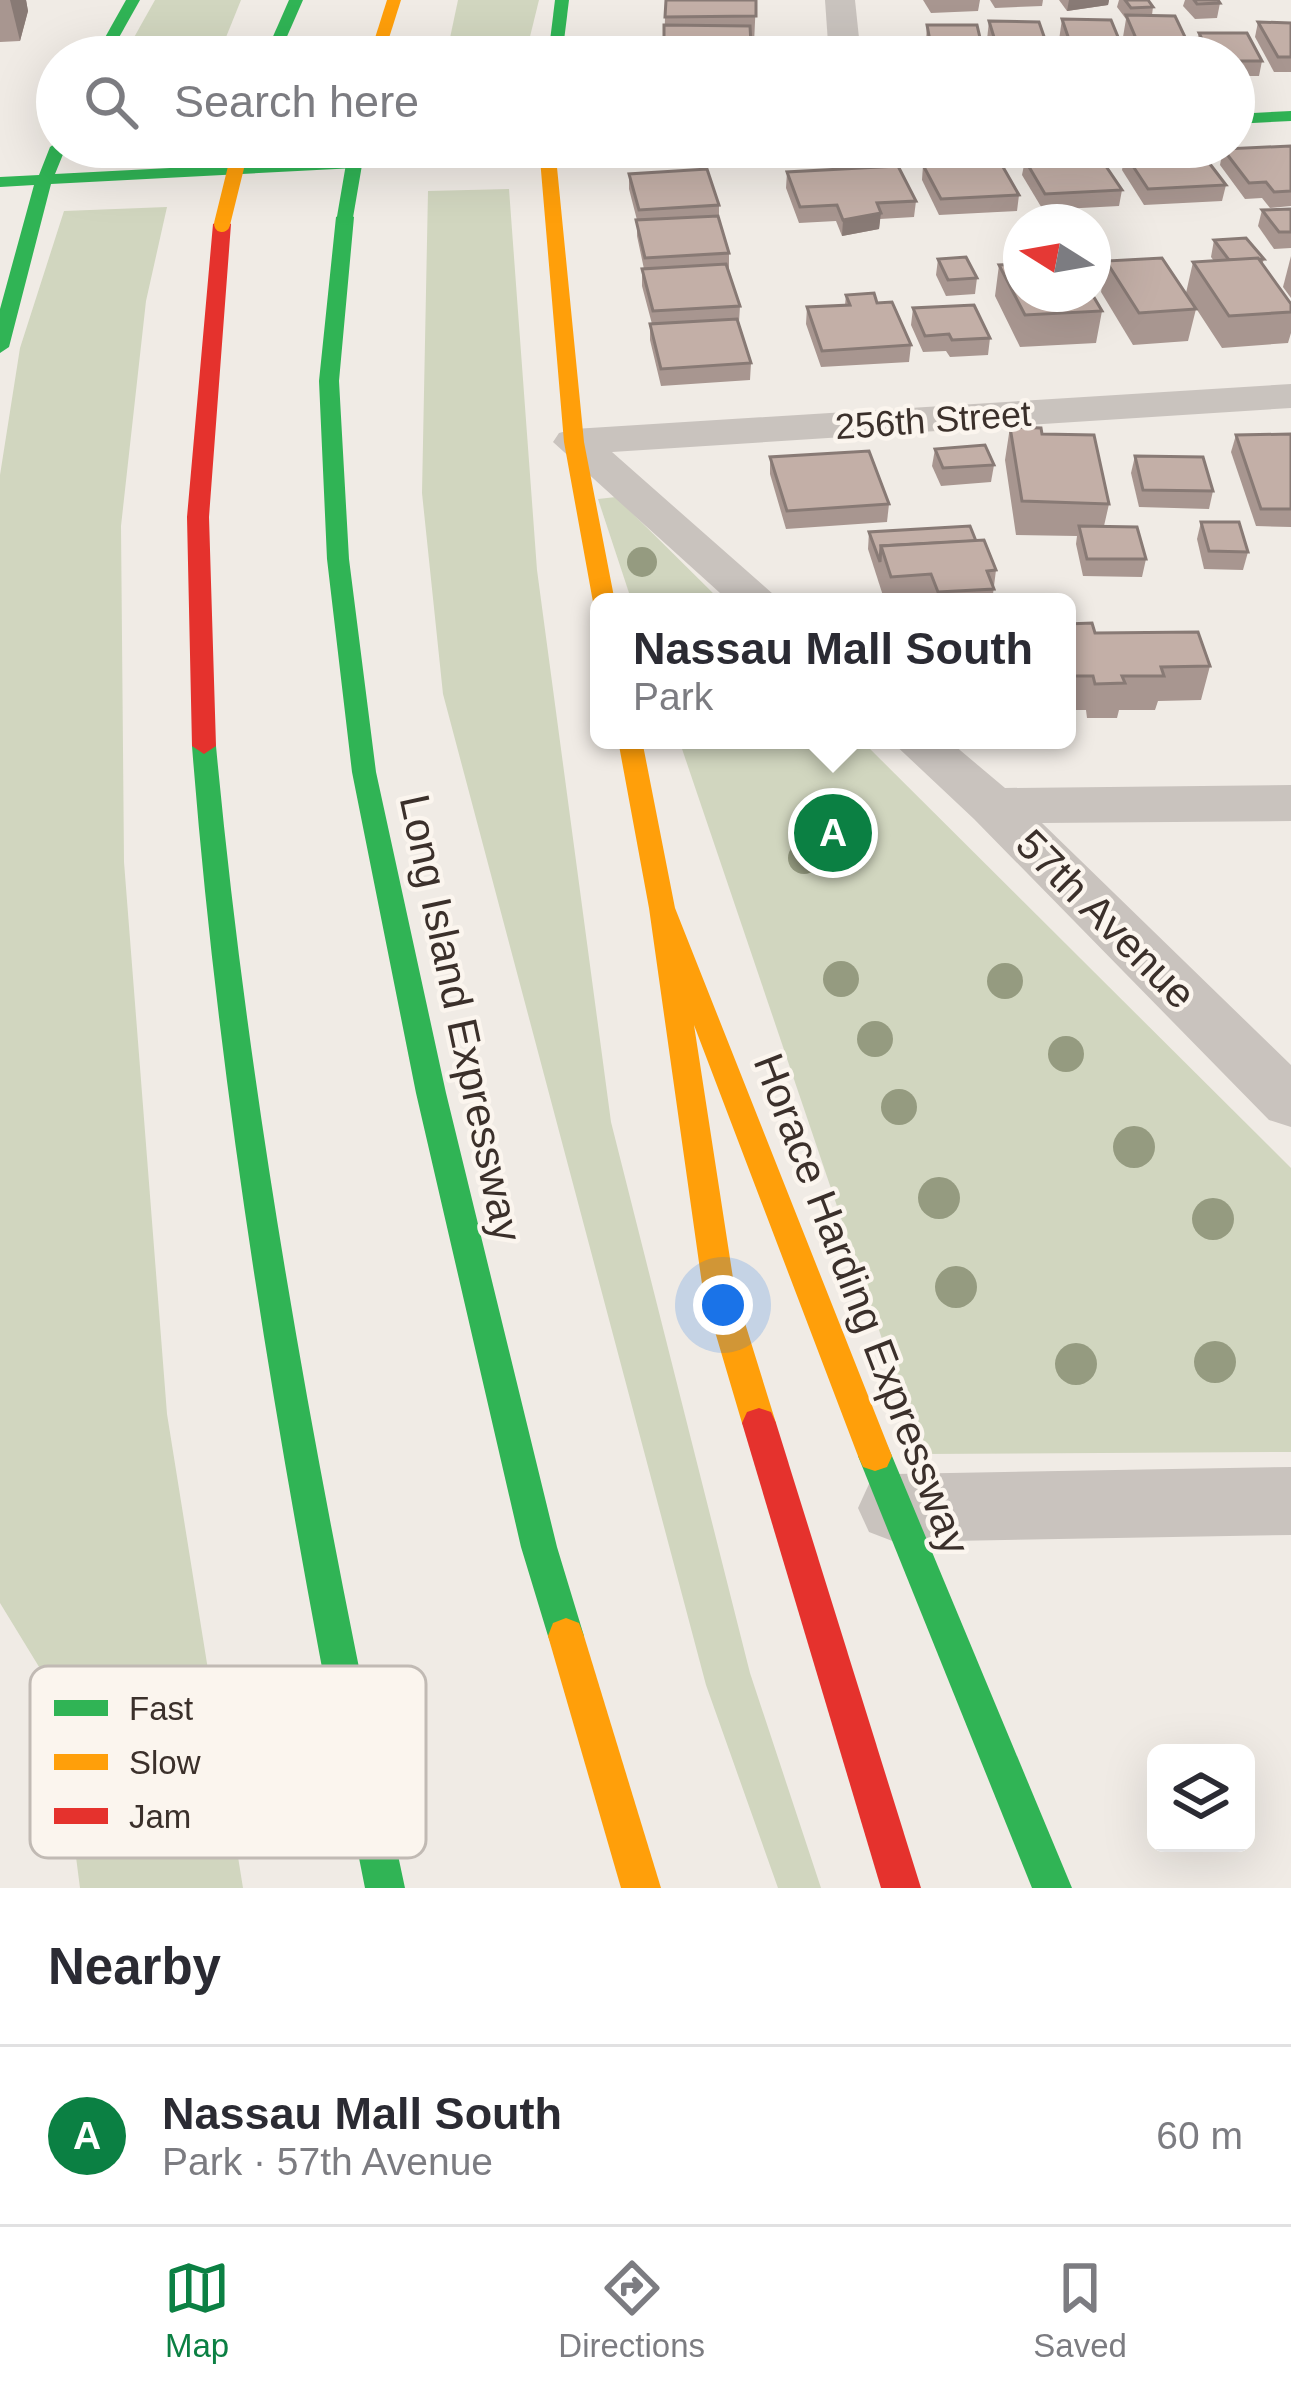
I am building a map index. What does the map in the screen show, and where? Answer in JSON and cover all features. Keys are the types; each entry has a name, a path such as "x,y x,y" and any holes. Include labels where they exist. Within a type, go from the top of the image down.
{"main road":[{"path":"113,36 133,0"},
{"path":"280,36 296,0"},
{"path":"383,36 394,0"},
{"path":"558,36 562,0"},
{"path":"1255,118 1291,116"},
{"path":"0,347 49,168"},
{"path":"236,168 222,224 204,383 196,561 207,794 244,1130 338,1666"},
{"path":"0,182 255,168"},
{"name":"Long Island Expressway","path":"353,168 329,381 338,559 364,772 431,1093 538,1547 641,1888"},
{"path":"549,168 574,442 602,593"},
{"name":"Horace Harding Expressway","path":"632,749 662,908 895,1508 1052,1888"},
{"path":"662,908 719,1291 902,1888"},
{"path":"380,1858 386,1888"}],"street":[{"path":"840,0 843,36"},
{"name":"256th Street","path":"574,442 1291,396"},
{"path":"574,442 748,593"},
{"name":"57th Avenue","path":"926,749 993,806 1291,1103"},
{"path":"993,806 1291,802"},
{"path":"895,1508 1291,1501"}],"green space":[{"path":"155,0 241,0 226,36 135,36"},
{"path":"458,0 539,0 530,36 450,36"},
{"path":"509,189 537,570 611,1122 750,1673 821,1888 778,1888 706,1685 443,694 422,493 428,191"},
{"path":"167,207 146,301 121,526 124,862 167,1414 207,1666 38,1666 0,1603 0,475 20,348 64,211"},
{"path":"616,497 713,593 629,593 598,499"},
{"path":"682,749 870,749 1291,1168 1291,1452 921,1454"},
{"path":"76,1858 238,1858 243,1888 80,1888"}],"building":[{"path":"666,0 756,0 756,16 665,17"},
{"path":"1125,0 1148,0 1153,7 1131,8"},
{"path":"1126,15 1175,16 1185,36 1135,36"},
{"path":"1062,19 1111,20 1118,36 1068,36"},
{"path":"989,21 1039,22 1044,36 994,36"},
{"path":"1258,22 1291,23 1291,57 1278,57"},
{"path":"664,25 750,26 751,36 664,36"},
{"path":"927,25 977,25 980,36 929,36"},
{"path":"1199,33 1249,36 1200,36"},
{"path":"1291,146 1291,191 1274,192 1266,182 1249,183 1238,168 1255,168 1255,148"},
{"path":"899,168 916,201 877,203 881,213 843,220 837,205 800,207 787,172"},
{"path":"925,168 1004,168 1019,195 941,199"},
{"path":"1030,168 1107,168 1122,190 1045,194"},
{"path":"1134,168 1213,168 1226,185 1148,189"},
{"path":"707,169 719,205 639,210 629,174"},
{"path":"1291,209 1291,232 1279,232 1262,210"},
{"path":"718,216 729,253 645,258 636,220"},
{"path":"1246,238 1264,259 1229,260 1214,240"},
{"path":"966,257 977,278 948,280 938,259"},
{"path":"1162,258 1196,309 1139,313 1111,269 1111,261"},
{"path":"1258,258 1291,304 1291,312 1229,316 1193,262"},
{"path":"726,264 740,306 653,311 642,269"},
{"path":"874,293 877,303 892,302 911,345 822,351 807,307 850,305 846,295"},
{"path":"974,305 990,338 925,336 913,308"},
{"path":"737,319 751,363 661,369 650,324"},
{"path":"1010,427 1041,428 1042,434 1094,435 1109,504 1022,501"},
{"path":"1291,434 1291,509 1261,509 1236,435"},
{"path":"985,445 994,465 943,468 935,449"},
{"path":"869,451 889,504 787,511 770,457"},
{"path":"1135,456 1203,457 1213,491 1143,490"},
{"path":"1201,522 1239,522 1248,552 1209,551"},
{"path":"970,526 976,541 881,546 880,562 869,532"},
{"path":"1079,526 1137,527 1146,559 1087,559"},
{"path":"984,540 996,570 987,571 994,589 938,592 931,574 891,577 881,546"},
{"path":"1092,623 1095,633 1198,632 1210,666 1161,667 1164,676 1122,676 1125,683 1095,684 1093,676 1076,676 1076,624"}],"traffic: fast":[{"path":"113,36 133,0"},
{"path":"280,36 296,0"},
{"path":"558,36 562,0"},
{"path":"1255,118 1291,116"},
{"path":"0,347 34,207 50,168"},
{"path":"0,182 264,168"},
{"path":"345,217 353,168"},
{"path":"345,217 329,381 338,559 364,772 431,1093 539,1547 566,1636"},
{"path":"204,746 216,890 252,1177 340,1666"},
{"path":"875,1456 1052,1888"},
{"path":"379,1858 385,1888"}],"traffic: slow":[{"path":"383,36 394,0"},
{"path":"222,224 236,168"},
{"path":"549,168 574,442 602,593"},
{"path":"632,749 662,908 875,1456"},
{"path":"662,908 719,1291 759,1423"},
{"path":"566,1636 641,1888"}],"traffic: jam":[{"path":"204,746 198,517 222,224"},
{"path":"759,1423 901,1888"}],"place":[{"name":"Nassau Mall South","path":"833,833"}]}
